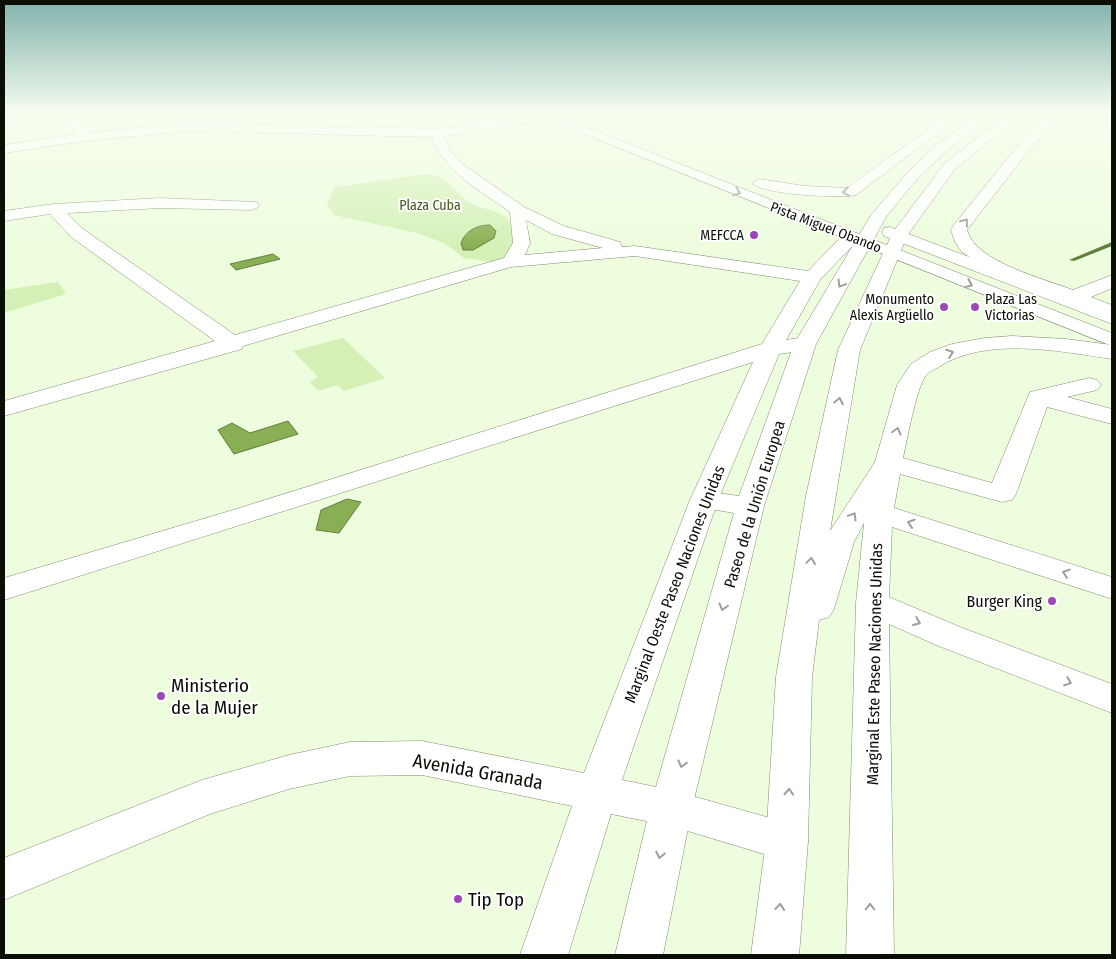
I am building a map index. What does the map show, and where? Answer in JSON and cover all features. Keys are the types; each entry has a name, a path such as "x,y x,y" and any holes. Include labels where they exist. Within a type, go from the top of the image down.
{"main road":[{"path":"450,159 456,166 518,210 558,230 594,241 635,250 812,277"},
{"name":"Pista Miguel Obando","path":"665,159 861,231 898,236 1112,318"},
{"name":"Pista Miguel Obando","path":"822,206 755,181 802,191 852,192 897,159"},
{"name":"Paseo de la Unión Europea","path":"639,955 671,808 750,506 805,344 861,231 931,159"},
{"path":"775,955 787,841 794,677 820,496 849,350 898,236 950,166 959,159"},
{"path":"1015,159 959,230 959,235 963,242 982,259 1112,312"},
{"path":"4,216 54,210 160,203 250,205"},
{"path":"54,210 77,233 234,344"},
{"path":"510,262 521,250 522,238 516,224 518,210"},
{"name":"Pista Miguel Obando","path":"861,231 890,252 1112,340"},
{"name":"Marginal Oeste Paseo Naciones Unidas","path":"544,955 597,792 704,500 770,349 812,277 861,231"},
{"path":"4,410 510,262 635,250"},
{"path":"1073,297 1112,281"},
{"name":"Marginal Este Paseo Naciones Unidas","path":"870,955 872,603 879,513 888,462 911,379 928,362 964,348 1002,343 1065,345 1112,352"},
{"path":"4,589 243,516 770,349 805,344"},
{"path":"1038,397 1089,385 1112,391"},
{"path":"1083,409 1089,385"},
{"path":"794,677 839,542 852,517 888,462 1002,494 1038,397"},
{"path":"1038,397 1112,417"},
{"path":"704,500 750,506"},
{"path":"879,513 1112,588"},
{"path":"872,603 948,636 1112,699"},
{"name":"Avenida Granada","path":"4,880 202,798 289,772 350,759 422,758 671,808 787,841"}],"green space":[{"name":"Plaza Cuba","path":"425,174 447,181 462,197 473,205 503,215 512,227 515,257 494,262 464,258 444,243 417,233 334,215 327,204 335,187"},
{"path":"58,282 66,294 4,313 4,290"},
{"path":"343,338 385,378 344,391 338,385 318,391 310,382 318,377 293,351"}],"shaded area":[{"path":"490,225 496,231 494,238 473,250 463,250 461,243 465,235 481,226"},
{"path":"273,254 280,259 236,270 230,264"},
{"path":"288,421 298,434 234,454 218,430 232,423 250,433"},
{"path":"347,499 361,502 339,533 316,530 321,510"}],"waterway":[{"path":"1072,260 1112,244"}],"place":[{"name":"MEFCCA","path":"754,235"},
{"name":"Monumento Alexis Argüello","path":"944,307"},
{"name":"Plaza Las Victorias","path":"975,307"},
{"name":"Burger King","path":"1052,601"},
{"name":"Ministerio de la Mujer","path":"161,696"},
{"name":"Tip Top","path":"458,899"}]}
